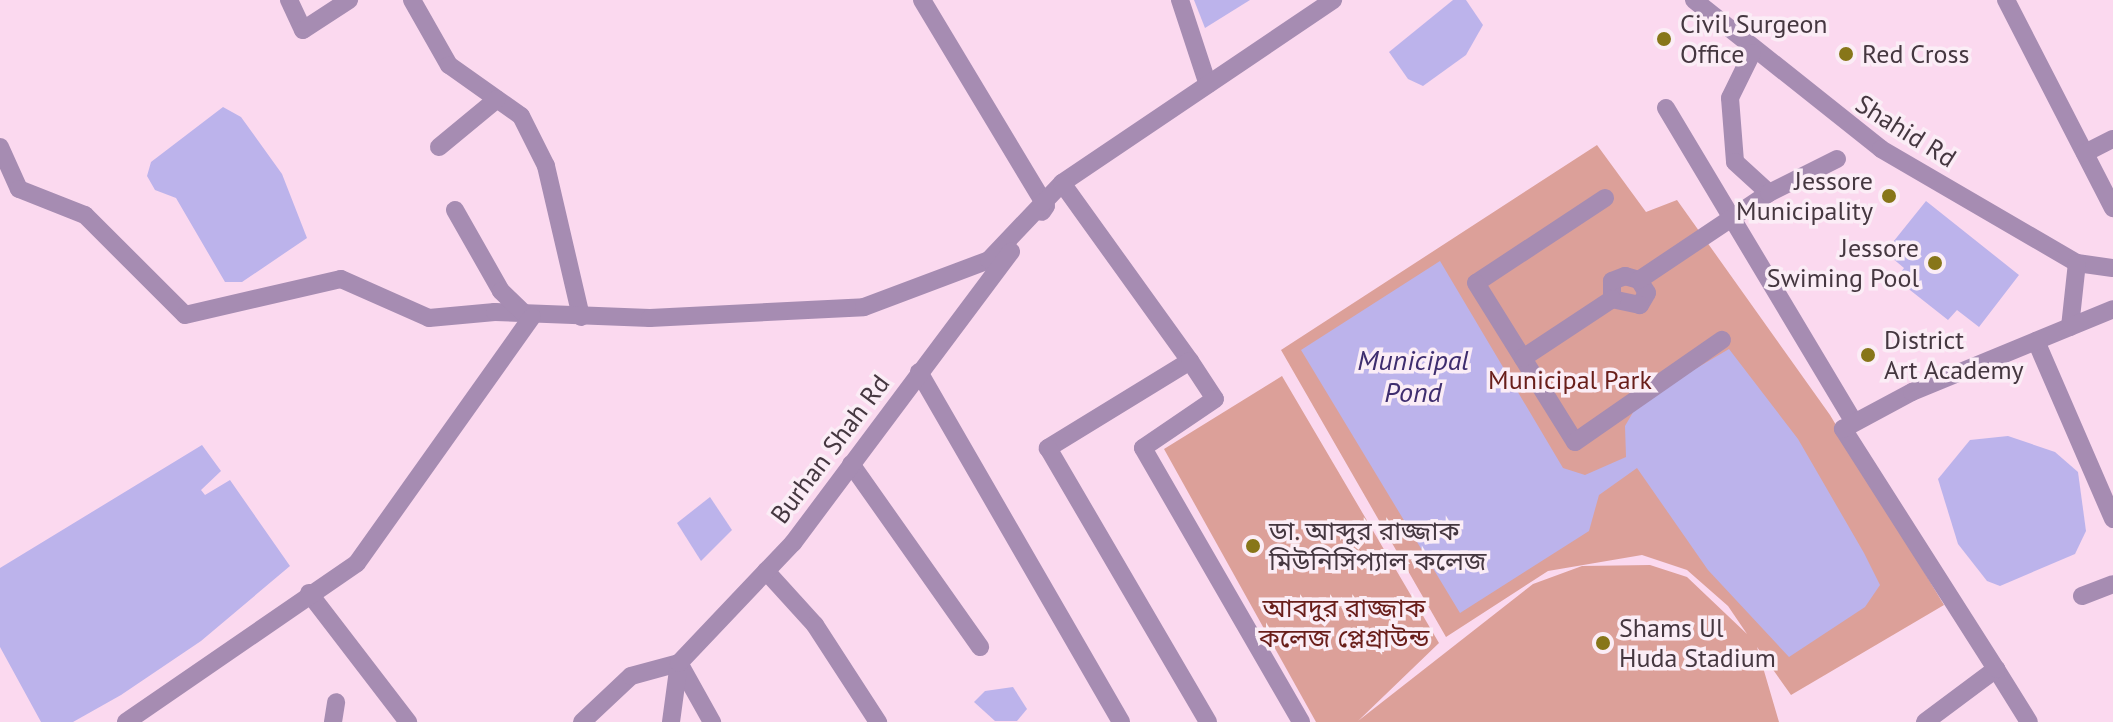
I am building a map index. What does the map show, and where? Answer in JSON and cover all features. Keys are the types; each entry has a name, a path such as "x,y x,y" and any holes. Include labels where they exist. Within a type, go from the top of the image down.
{"street":[{"path":"289,0 303,30 349,0"},
{"path":"412,0 449,65 521,116 546,166 581,317"},
{"path":"922,0 1046,206"},
{"path":"1180,0 1208,85"},
{"path":"0,147 19,189 85,215 185,315 341,279 429,318 581,317 864,307 989,260 1046,206 1062,183 1333,0"},
{"name":"Shahid Rd","path":"1694,0 1752,53 1881,149 2077,263 2113,268"},
{"path":"2006,0 2113,208"},
{"path":"1752,53 1730,98 1735,162 1769,193"},
{"path":"439,147 497,99"},
{"path":"1666,108 1735,216 1854,422"},
{"path":"2085,153 2113,139"},
{"path":"1612,299 1612,281 1639,280 1769,193 1837,159"},
{"path":"1062,183 1215,399 1143,448 1301,722"},
{"path":"1605,198 1476,283 1575,442 1722,340"},
{"name":"Burhan Shah Rd","path":"679,663 766,571 1046,206"},
{"path":"455,210 501,291 529,316"},
{"path":"2070,327 2077,263"},
{"path":"1523,358 1612,299 1640,305 1647,293 1639,280"},
{"path":"2029,722 1843,429 2113,309"},
{"path":"126,722 196,680 309,593 357,563 529,316"},
{"path":"2036,341 2113,519"},
{"path":"1190,361 1048,448 1208,722"},
{"path":"919,372 1121,722"},
{"path":"851,464 980,647"},
{"path":"766,571 815,625 878,722"},
{"path":"2082,596 2113,584"},
{"path":"309,593 408,722"},
{"path":"582,722 631,676 679,663"},
{"path":"671,722 679,663"},
{"path":"679,663 712,722"},
{"path":"1925,722 1996,669"},
{"path":"333,722 336,702"}],"green space":[{"name":"Municipal Park","path":"1597,145 1646,212 1677,200 1830,415 1944,605 1791,695 1757,647 1779,722 1316,722 1164,449 1282,376 1439,643 1358,721 1533,584 1582,566 1650,565 1687,577 1747,634 1728,606 1687,570 1642,555 1548,571 1446,637 1281,350"}],"water":[{"path":"1194,0 1250,0 1205,28"},
{"path":"1453,0 1466,0 1483,25 1466,55 1423,86 1408,79 1389,52"},
{"path":"223,107 241,117 282,174 307,238 242,282 225,282 176,198 155,190 147,176 151,162"},
{"path":"1926,201 2019,275 1979,327 1957,310 1948,320 1896,279 1904,268 1885,252"},
{"name":"Municipal Pond","path":"1440,261 1563,468 1585,475 1626,457 1625,426 1639,402 1729,349 1798,439 1864,553 1880,585 1865,607 1789,657 1708,570 1637,468 1599,495 1589,531 1460,613 1301,350"},
{"path":"2008,436 2055,452 2078,472 2086,531 2075,554 2000,586 1987,581 1958,544 1938,479 1970,440"},
{"path":"202,445 221,471 201,490 205,495 230,480 290,566 201,641 121,695 73,722 41,722 0,647 0,568"},
{"path":"710,497 732,530 701,561 677,523"},
{"path":"1013,687 1027,709 1017,721 995,721 974,702 985,691"}],"place":[{"name":"Civil Surgeon Office","path":"1664,39"},
{"name":"Red Cross","path":"1846,54"},
{"name":"Jessore Municipality","path":"1889,196"},
{"name":"Jessore Swiming Pool","path":"1935,263"},
{"name":"District Art Academy","path":"1868,355"},
{"name":"ডা. আব্দুর রাজ্জাক মিউনিসিপ্যাল কলেজ","path":"1253,546"},
{"name":"Shams Ul Huda Stadium","path":"1603,643"}],"park label":[{"name":"আবদুর রাজ্জাক কলেজ প্লেগ্রাউন্ড","path":"1344,623"}]}
